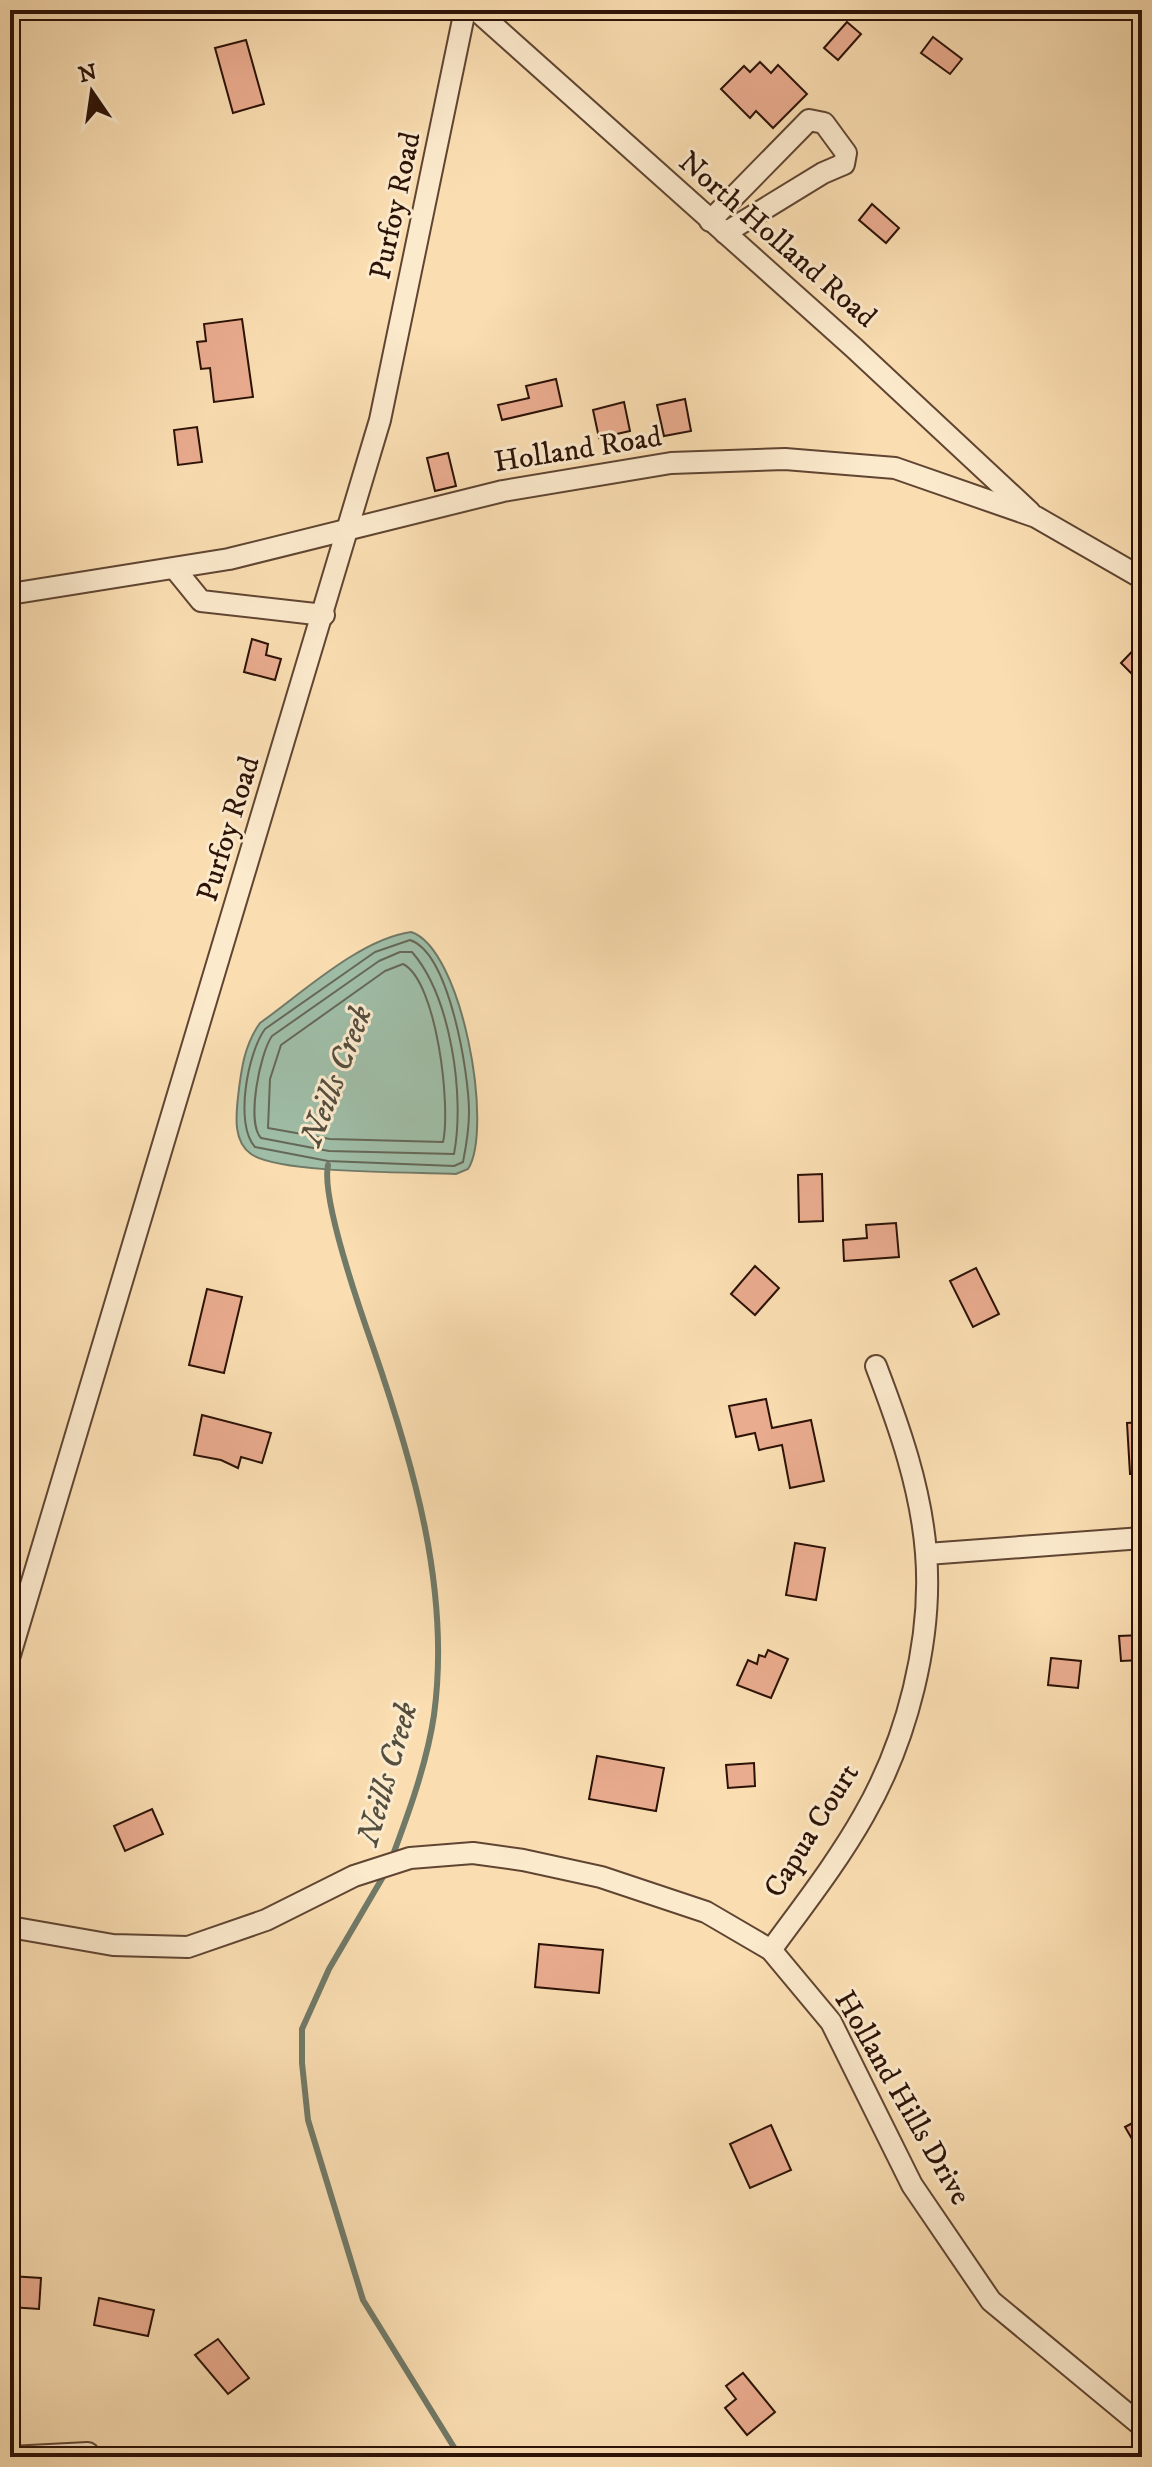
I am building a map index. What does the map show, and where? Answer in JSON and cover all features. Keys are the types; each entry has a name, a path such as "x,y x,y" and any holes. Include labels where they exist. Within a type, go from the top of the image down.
{"street":[{"name":"Purfoy Road","path":"10,1655 350,530 388,393 465,10"},
{"name":"North Holland Road","path":"476,10 853,347 1036,517"},
{"path":"809,120 824,123 846,153 844,164 718,227 809,120"},
{"name":"Holland Road","path":"10,594 175,569 350,530 503,491 655,466 785,459 895,468 1036,517 1142,578"},
{"path":"175,569 201,601 324,615"},
{"name":"Capua Court","path":"771,1950 829,1871 865,1813 896,1746 909,1705 924,1624 927,1554 901,1430 876,1366"},
{"path":"927,1554 1142,1538"},
{"name":"Holland Hills Drive","path":"10,1927 113,1945 188,1947 266,1920 368,1872 410,1858 473,1853 601,1877 706,1912 771,1950 831,2022 912,2185 991,2301 1142,2426"},
{"path":"10,2457 88,2453"}],"water":[{"path":"411,932 429,945 445,970 468,1041 477,1117 475,1148 468,1169 456,1174 318,1169 266,1161 251,1154 238,1135 237,1112 244,1058 260,1023 352,956 372,945"}],"building":[{"path":"847,22 861,34 838,60 824,48"},
{"path":"933,37 962,59 950,74 921,53"},
{"path":"246,40 264,104 233,113 215,48"},
{"path":"760,62 771,73 778,65 807,94 773,128 756,111 750,118 721,89 744,66 750,72"},
{"path":"872,204 899,228 886,243 859,220"},
{"path":"242,319 253,397 214,402 210,368 201,369 197,342 206,341 204,324"},
{"path":"556,379 562,406 502,420 498,405 529,398 526,386"},
{"path":"685,399 691,431 664,436 657,405"},
{"path":"624,402 630,431 599,438 593,410"},
{"path":"197,427 202,462 178,465 174,430"},
{"path":"448,453 456,486 435,491 427,458"},
{"path":"252,639 268,644 266,655 281,659 275,680 244,672"},
{"path":"1142,641 1142,684 1121,663"},
{"path":"822,1174 823,1221 799,1222 798,1175"},
{"path":"896,1223 899,1257 844,1261 843,1240 867,1238 866,1225"},
{"path":"755,1266 779,1288 755,1315 731,1294"},
{"path":"976,1268 999,1314 973,1327 950,1281"},
{"path":"207,1289 242,1297 224,1373 189,1365"},
{"path":"766,1399 772,1428 811,1420 824,1481 790,1488 782,1445 759,1450 755,1433 736,1437 729,1406"},
{"path":"202,1415 271,1433 262,1463 241,1457 238,1468 221,1460 194,1455"},
{"path":"1142,1422 1142,1474 1130,1474 1127,1423"},
{"path":"795,1543 825,1548 816,1600 786,1595"},
{"path":"1142,1635 1142,1660 1121,1661 1119,1636"},
{"path":"768,1650 788,1659 771,1698 737,1685 748,1660 757,1664 759,1655 765,1657"},
{"path":"1051,1658 1081,1661 1078,1688 1048,1685"},
{"path":"597,1756 664,1768 656,1811 589,1799"},
{"path":"754,1763 755,1786 728,1788 726,1765"},
{"path":"152,1809 163,1834 125,1851 114,1826"},
{"path":"539,1944 603,1950 599,1993 535,1987"},
{"path":"1142,2118 1142,2156 1125,2127"},
{"path":"771,2125 791,2170 750,2188 730,2144"},
{"path":"10,2276 41,2278 39,2309 10,2307"},
{"path":"99,2298 154,2310 148,2336 94,2325"},
{"path":"218,2339 249,2378 228,2394 195,2355"},
{"path":"743,2373 775,2412 747,2435 725,2408 736,2399 726,2386"}],"waterway":[{"name":"Neills Creek","path":"328,1165 327,1181 336,1227 402,1436 433,1574 438,1668 434,1715 427,1752 391,1860"},
{"name":"Neills Creek","path":"387,1870 329,1969 302,2029 308,2120 363,2300 460,2457"}]}
